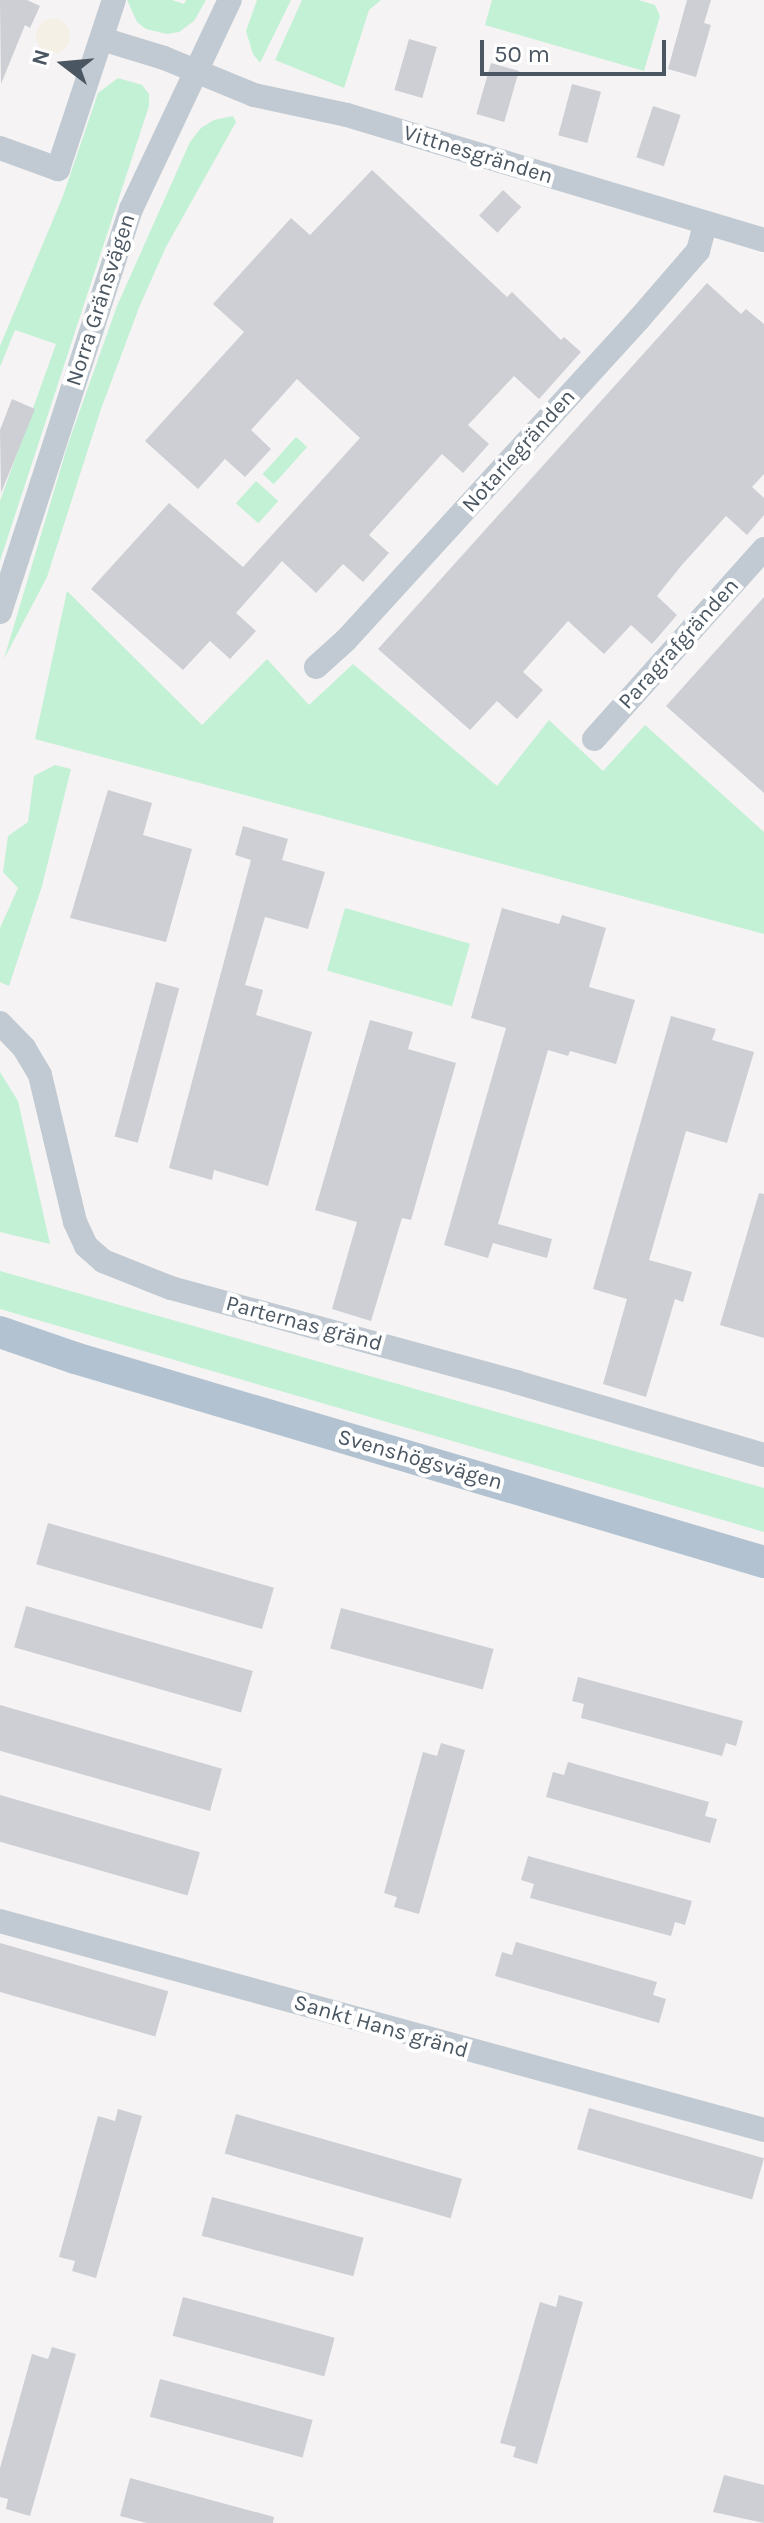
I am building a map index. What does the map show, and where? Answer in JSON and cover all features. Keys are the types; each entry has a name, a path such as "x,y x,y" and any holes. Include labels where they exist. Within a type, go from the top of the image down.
{"main road":[{"name":"Svenshögsvägen","path":"0,1332 75,1358 764,1562"},
{"name":"Svenshögsvägen","path":"0,1341 75,1358"}],"street":[{"path":"0,148 58,169 114,0"},
{"name":"Norra Gränsvägen","path":"0,612 131,209 193,71 230,0"},
{"name":"Vittnesgränden","path":"102,39 254,95 347,115 764,240"},
{"name":"Notariegränden","path":"316,667 346,640 639,319 698,251 705,224"},
{"name":"Paragrafgränden","path":"594,739 764,549"},
{"name":"Parternas gränd","path":"0,1023 24,1048 40,1075 75,1222 86,1246 103,1261 171,1288 516,1382 764,1455"},
{"name":"Sankt Hans gränd","path":"0,1921 764,2130"}],"green space":[{"path":"127,0 172,0 184,4 186,0 206,0 194,21 179,32 167,34 146,29 137,22"},
{"path":"257,0 291,0 260,63 253,54 246,31"},
{"path":"302,0 381,0 369,10 344,88 275,60"},
{"path":"492,0 638,0 655,5 660,16 644,71 485,25"},
{"path":"118,78 142,85 149,94 149,106 0,561 0,501 56,344 15,330 0,367 0,346 63,196 98,93"},
{"path":"233,116 236,122 166,247 140,305 101,409 47,577 4,659 68,444 117,306 190,142 201,128 214,120"},
{"path":"296,437 307,447 274,484 263,474"},
{"path":"256,481 278,501 258,523 236,503"},
{"path":"67,591 202,725 267,659 309,705 353,664 497,786 549,720 603,771 645,725 764,832 764,934 35,739"},
{"path":"55,765 71,769 42,886 9,986 0,982 0,928 18,888 3,872 8,836 28,822 34,776"},
{"path":"345,908 470,944 452,1006 327,970"},
{"path":"0,1072 18,1101 50,1244 0,1232"},
{"path":"0,1271 764,1488 764,1532 0,1309"}],"sand":[{"path":"53,19 65,24 70,36 65,48 53,53 41,48 36,36 41,24"}],"building":[{"path":"0,0 27,0 40,6 30,28 25,25 1,84"},
{"path":"687,0 711,0 704,23 711,25 696,77 668,69"},
{"path":"409,39 437,47 422,98 394,90"},
{"path":"491,63 519,71 504,122 476,114"},
{"path":"572,84 601,92 587,143 558,135"},
{"path":"653,106 681,115 664,166 636,157"},
{"path":"372,170 507,297 512,292 561,340 564,337 581,352 539,399 514,376 468,425 489,444 463,473 442,454 369,535 389,553 363,582 343,564 316,593 282,561 236,613 256,631 230,659 210,641 183,670 91,589 169,503 243,567 360,438 297,379 251,430 271,449 245,477 225,459 198,489 145,441 244,332 213,304 291,218 310,235"},
{"path":"503,190 521,207 497,233 479,216"},
{"path":"707,283 741,314 746,309 764,324 764,474 752,487 764,498 764,515 747,535 726,516 681,566 657,596 677,615 652,644 631,625 604,654 568,621 523,672 543,690 517,719 497,701 470,730 378,649"},
{"path":"12,399 35,409 1,493 0,430"},
{"path":"764,597 764,793 666,706"},
{"path":"108,790 152,803 143,835 192,849 166,942 70,918"},
{"path":"243,826 288,839 282,860 325,872 308,929 265,917 245,985 263,990 256,1015 312,1032 268,1186 214,1170 212,1180 169,1168 251,860 235,855"},
{"path":"502,908 559,924 562,915 606,928 589,987 635,1000 616,1064 570,1051 568,1056 548,1050 498,1224 552,1239 547,1258 493,1243 488,1258 444,1245 506,1028 471,1018"},
{"path":"156,982 179,988 138,1143 115,1137"},
{"path":"671,1016 716,1029 712,1040 754,1052 727,1143 686,1131 649,1260 692,1272 683,1302 675,1299 646,1397 603,1384 627,1299 593,1289"},
{"path":"370,1020 413,1032 408,1049 456,1063 411,1220 402,1218 371,1321 332,1309 357,1222 315,1210"},
{"path":"759,1193 764,1194 764,1338 720,1325"},
{"path":"48,1523 274,1588 262,1629 36,1564"},
{"path":"26,1606 253,1671 241,1712 14,1647"},
{"path":"341,1608 494,1649 483,1689 330,1649"},
{"path":"578,1677 743,1721 736,1746 726,1743 722,1756 581,1718 584,1704 572,1701"},
{"path":"0,1705 222,1769 210,1811 0,1751"},
{"path":"441,1743 465,1750 419,1914 394,1907 397,1897 384,1893 423,1752 437,1756"},
{"path":"568,1762 709,1802 705,1816 717,1819 710,1843 546,1797 553,1772 564,1775"},
{"path":"0,1795 200,1852 188,1896 0,1842"},
{"path":"528,1856 692,1901 685,1925 675,1922 671,1936 530,1898 534,1884 521,1880"},
{"path":"516,1942 657,1982 653,1995 666,1999 659,2023 495,1976 502,1952 512,1955"},
{"path":"0,1943 168,1991 155,2036 0,1992"},
{"path":"589,2108 764,2158 752,2200 577,2149"},
{"path":"118,2109 142,2116 96,2278 72,2271 75,2261 59,2257 98,2116 115,2121"},
{"path":"236,2114 462,2179 451,2218 225,2153"},
{"path":"212,2197 364,2238 353,2276 202,2236"},
{"path":"559,2295 583,2302 537,2464 513,2457 516,2447 500,2443 540,2302 556,2307"},
{"path":"183,2297 335,2338 324,2376 173,2336"},
{"path":"52,2347 76,2354 30,2516 6,2509 8,2499 0,2497 0,2468 32,2354 48,2359"},
{"path":"160,2379 313,2420 303,2458 150,2417"},
{"path":"724,2475 764,2485 764,2523 713,2512"},
{"path":"130,2478 274,2517 273,2523 147,2523 120,2516"}]}
